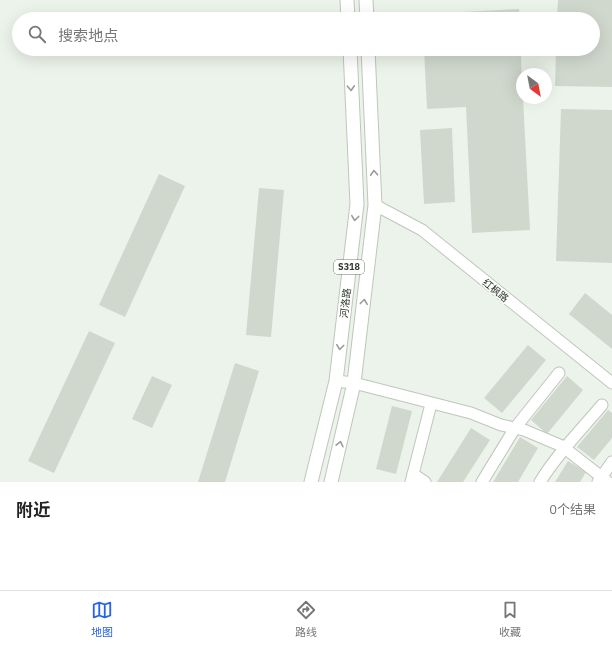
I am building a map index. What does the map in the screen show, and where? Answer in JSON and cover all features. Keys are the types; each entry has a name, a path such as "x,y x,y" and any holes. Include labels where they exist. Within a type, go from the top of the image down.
{"main road":[{"path":"347,0 348,12"},
{"path":"366,0 367,12"},
{"name":"河洛路","path":"311,482 336,381 357,204 350,56"},
{"name":"河洛路","path":"331,482 354,383 375,205 368,56"}],"street":[{"name":"红枫路","path":"375,205 422,230 612,383"},
{"path":"482,482 515,428 559,373"},
{"path":"336,381 354,383 431,404 471,413 501,425 515,428 562,446 602,480 612,462"},
{"path":"425,482 412,478 431,404"},
{"path":"540,482 554,459 566,449 602,405"}],"building":[{"path":"558,0 612,0 612,87 555,86 556,56 600,56 600,12 557,12"},
{"path":"519,9 519,12 461,12"},
{"path":"424,56 521,56 521,68 516,68 516,104 523,104 530,230 472,233 466,107 427,109"},
{"path":"561,109 612,110 612,263 556,261"},
{"path":"452,128 455,202 424,204 420,130"},
{"path":"159,174 185,186 125,317 99,305"},
{"path":"259,188 284,190 271,337 246,335"},
{"path":"585,293 612,315 612,349 569,314"},
{"path":"89,331 115,343 54,473 28,461"},
{"path":"528,345 546,360 502,413 484,398"},
{"path":"235,363 259,371 225,482 198,482"},
{"path":"152,376 172,385 152,428 132,419"},
{"path":"567,376 583,390 547,434 531,420"},
{"path":"392,406 412,411 396,474 376,469"},
{"path":"608,410 612,413 612,438 594,460 577,447"},
{"path":"471,428 490,440 463,482 437,482"},
{"path":"520,437 538,448 518,482 493,482"},
{"path":"568,461 586,472 580,482 555,482"}]}
